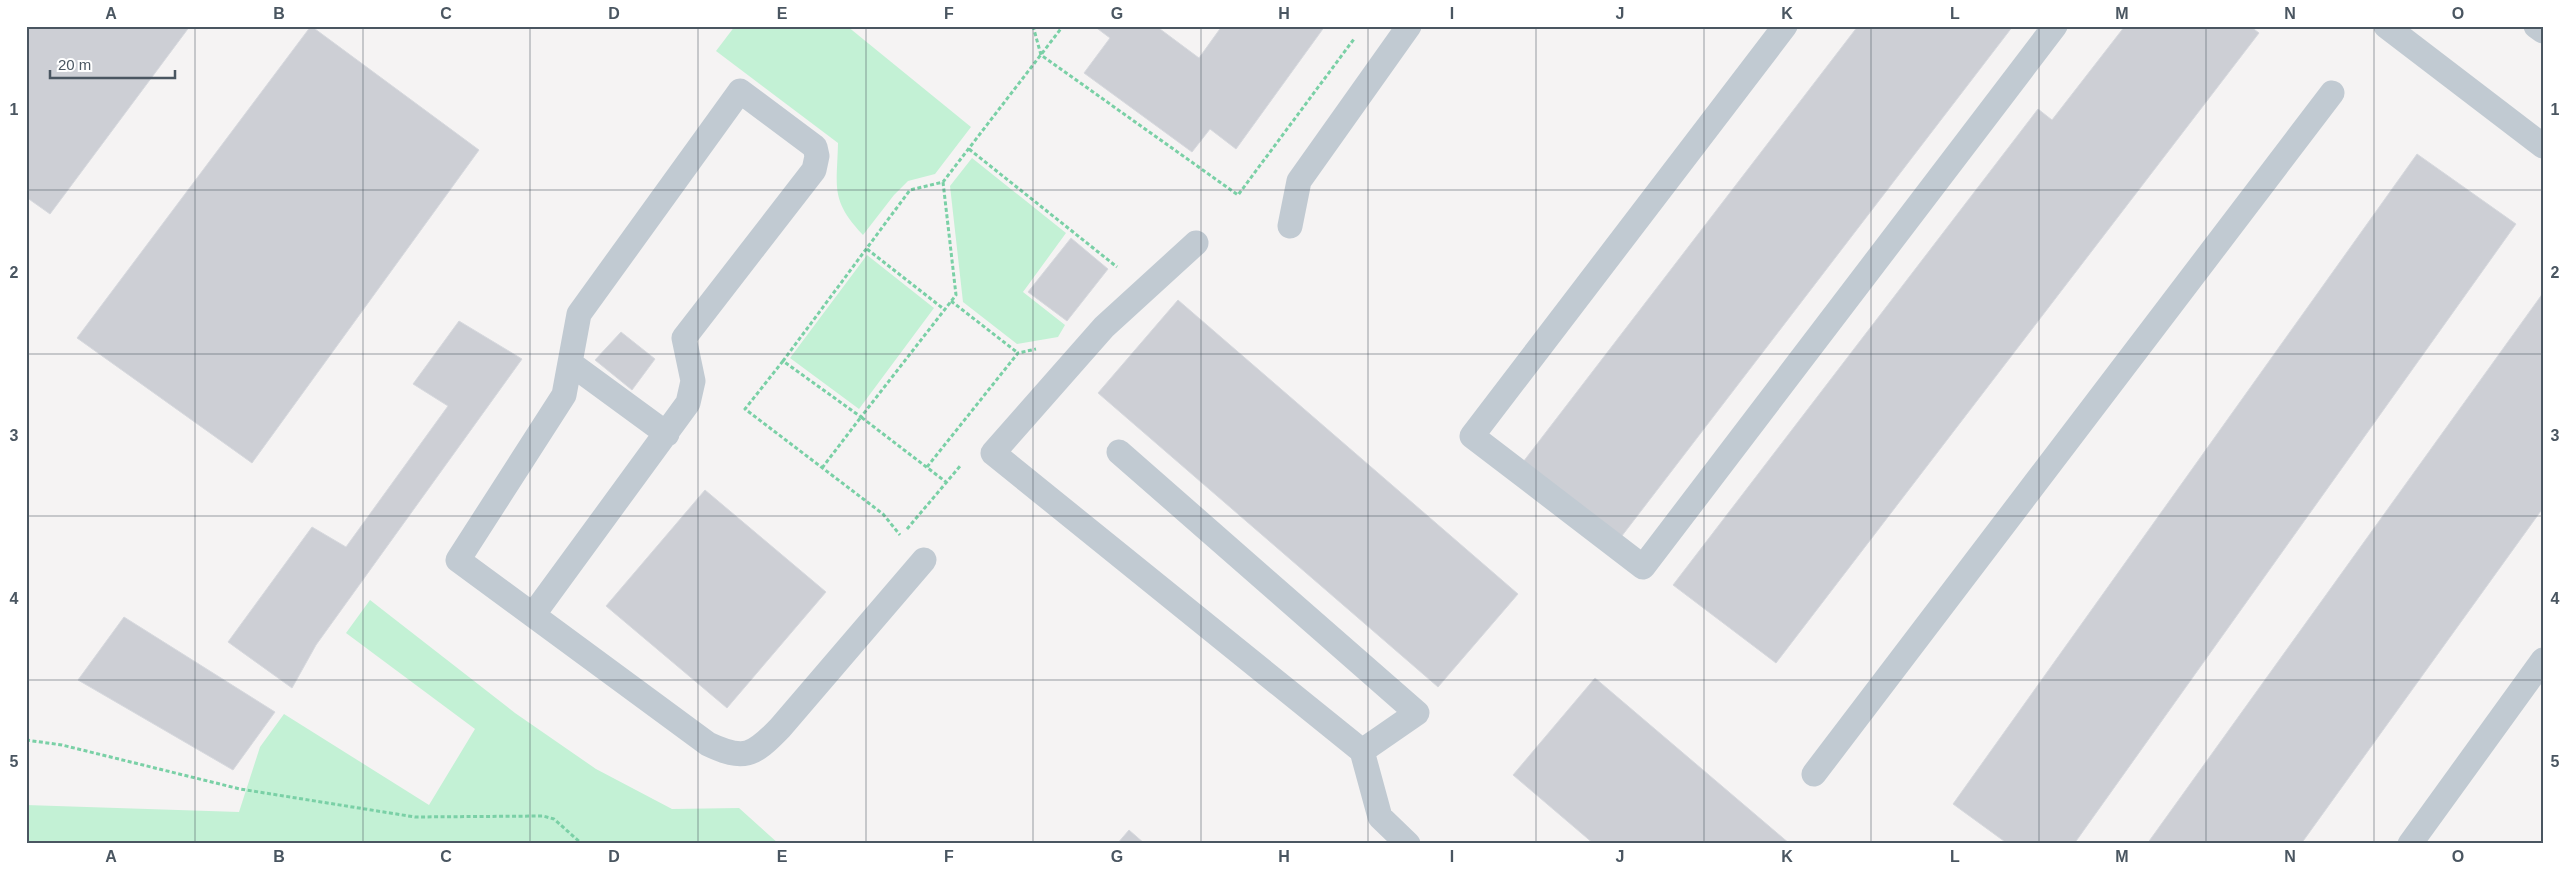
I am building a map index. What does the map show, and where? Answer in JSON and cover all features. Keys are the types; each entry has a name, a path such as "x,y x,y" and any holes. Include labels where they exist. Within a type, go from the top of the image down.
{"lane":[{"path":"1290,226 1299,181 1409,26"},
{"path":"1785,26 1472,436 1643,567 2055,26"},
{"path":"2386,26 2543,146"},
{"path":"2536,26 2543,31"},
{"path":"533,616 688,403 693,381 684,338 814,170 817,156 815,146 740,91 579,314 564,395 458,560 533,616 708,744 729,754 747,754 765,744 924,560"},
{"path":"1814,774 2332,93"},
{"path":"1196,243 1104,327 993,453 1362,751 1380,817 1408,844"},
{"path":"570,363 667,434"},
{"path":"1118,452 1417,713 1362,751"},
{"path":"2410,844 2543,660"}],"path":[{"path":"1033,26 1041,55 1238,195 1358,34"},
{"path":"964,460 901,536 884,514 745,409 910,190 943,182 1064,26"},
{"path":"969,149 1120,269"},
{"path":"822,468 956,295 943,182"},
{"path":"867,249 945,310"},
{"path":"951,301 1018,353"},
{"path":"927,467 1018,353 1044,348"},
{"path":"783,361 861,417 946,482"},
{"path":"26,740 62,745 240,789 415,818 543,816 554,819 582,844"}],"green space":[{"path":"735,26 847,26 971,127 935,174 908,181 894,195 863,235 852,223 840,202 837,183 838,143 716,51"},
{"path":"972,158 1066,233 1023,292 1065,325 1058,337 1017,344 963,302 950,186"},
{"path":"867,255 934,308 859,409 790,358"},
{"path":"370,600 515,713 596,769 672,809 739,808 779,844 26,844 26,805 239,812 260,747 284,714 429,805 475,729 346,633"}],"building":[{"path":"26,26 190,26 50,214 26,197"},
{"path":"311,26 479,150 252,463 77,338"},
{"path":"1094,26 1156,26 1199,58 1222,26 1325,26 1236,149 1210,129 1192,152 1084,73 1110,38"},
{"path":"1858,26 2013,26 1618,541 1520,466"},
{"path":"2125,26 2250,26 2259,33 1776,663 1673,585 2038,109 2052,120"},
{"path":"2417,154 2516,224 2074,844 2008,844 1953,804"},
{"path":"1071,238 1108,269 1067,321 1028,292"},
{"path":"2543,293 2543,508 2301,844 2147,844"},
{"path":"1178,300 1518,594 1438,687 1098,393"},
{"path":"459,321 522,359 316,645 292,688 228,642 312,527 346,547 448,406 413,384"},
{"path":"621,332 655,359 632,390 595,360"},
{"path":"705,490 826,592 727,708 606,606"},
{"path":"124,617 275,712 233,770 78,680"},
{"path":"1595,678 1790,844 1594,844 1513,775"},
{"path":"1129,830 1145,844 1117,844"}]}
